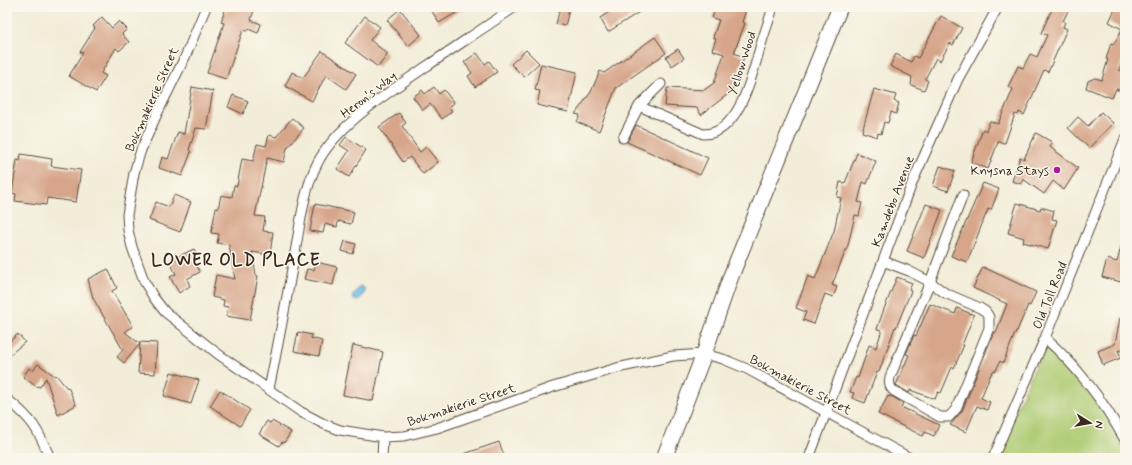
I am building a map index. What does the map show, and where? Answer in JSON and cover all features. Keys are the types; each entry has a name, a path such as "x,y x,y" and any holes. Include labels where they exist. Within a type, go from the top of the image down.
{"highway":[{"path":"664,458 704,354 731,276 840,7"}],"street":[{"name":"Bokmakierie Street","path":"206,7 186,55 156,114 141,150 134,173 130,194 127,215 128,230 132,247 144,281 154,298 166,312 218,354 301,412 324,424 340,430 383,437 404,436 438,428 553,387 617,368 672,356 704,354 723,359 747,369 910,458"},
{"name":"Heron's Way","path":"269,389 281,335 300,221 310,181 317,163 327,148 353,120 396,88 515,7"},
{"name":"Yellow Wood","path":"639,106 703,134 711,134 720,130 739,108 748,91 773,7"},
{"name":"Kamdebo Avenue","path":"809,458 912,181 958,78 998,7"},
{"path":"623,138 639,106 661,84"},
{"name":"Old Toll Road","path":"992,458 1045,338 1125,139"},
{"path":"883,261 909,271 930,282 945,293 980,308 986,312 989,317 989,328 956,409 949,417 940,416 894,391 890,388 889,383 890,377 930,282 963,194"},
{"path":"1045,338 1060,351 1084,379 1109,412 1125,440"},
{"path":"7,399 23,412 33,423 50,458"},
{"path":"382,458 383,437"}],"green space":[{"path":"1046,342 1083,381 1125,444 1125,458 995,458"}],"water":[{"path":"360,286 365,290 363,296 358,301 354,300 352,297"}],"building":[{"path":"226,7 255,7 251,20 261,24 258,33 248,29 247,31 243,30 226,79 207,73 224,23 221,22"},
{"path":"438,7 466,7 439,23 432,11"},
{"path":"617,7 647,7 608,32 600,18"},
{"path":"716,7 747,7 742,22 745,23 734,53 744,57 732,91 701,115 697,108 665,106 667,88 704,90 714,83 724,54 712,50 716,39 713,37 719,20 712,18"},
{"path":"1053,7 1070,7 1063,21 1065,22 1063,27 1067,29 1048,72 1044,70 1024,115 1019,112 1018,115 1015,114 1005,143 998,142 988,169 971,162 983,129 986,131 990,121 998,124 1013,89 1008,87 1018,66 1023,68 1030,54 1037,57 1047,35 1041,33"},
{"path":"1116,7 1125,9 1125,51 1119,70 1125,72 1125,81 1121,91 1116,89 1112,98 1086,88 1088,81 1095,78 1102,80 1111,43 1114,44 1122,29 1109,22"},
{"path":"560,8 569,10 565,26 556,24"},
{"path":"400,9 421,35 408,46 387,20"},
{"path":"365,16 380,27 370,40 388,54 378,67 345,43"},
{"path":"941,16 962,28 953,45 950,43 940,61 936,58 925,79 928,81 924,90 911,85 912,77 890,66 896,54 911,62 914,56 918,58"},
{"path":"102,17 112,28 119,21 127,29 122,34 129,42 119,51 116,48 101,73 106,76 96,92 69,76 83,53 80,52 95,28 93,26"},
{"path":"655,37 666,53 616,88 599,131 577,122 580,115 575,114 591,92 600,71 604,73"},
{"path":"678,49 684,58 672,66 666,57"},
{"path":"526,50 539,63 524,77 511,64"},
{"path":"322,51 356,74 346,89 326,75 312,101 285,86 292,72 303,78"},
{"path":"477,53 485,64 489,61 497,72 475,87 468,76 472,73 464,62"},
{"path":"541,64 577,72 568,112 537,105 540,91 535,90"},
{"path":"192,87 213,91 206,129 196,128 189,150 191,152 182,176 159,168 162,157 168,159 178,132 184,134"},
{"path":"434,87 439,94 444,90 454,103 449,107 452,111 442,119 430,104 423,110 413,97 422,90 425,94"},
{"path":"874,89 896,95 894,101 899,103 896,114 891,112 888,123 884,122 881,134 878,133 877,137 862,132"},
{"path":"233,95 248,101 243,114 228,107"},
{"path":"1101,112 1113,123 1089,148 1068,128 1078,117 1088,126"},
{"path":"399,113 406,123 402,126 420,152 426,147 438,162 423,174 410,157 403,162 379,127"},
{"path":"292,118 304,128 287,148 284,162 267,158 255,216 265,217 263,231 273,232 270,255 252,252 256,275 258,276 250,320 226,316 228,307 223,306 224,300 212,297 216,275 235,279 229,245 217,243 219,234 211,233 216,208 218,209 221,195 232,197 234,185 237,186 242,159 253,161 257,144 266,146 269,135 276,137"},
{"path":"636,125 708,158 700,175 627,142"},
{"path":"1036,133 1052,142 1050,147 1078,168 1064,190 1053,181 1044,194 1023,179 1021,184 1012,181 1020,157 1024,159"},
{"path":"346,137 366,150 349,177 337,169 349,151 340,145"},
{"path":"857,153 876,161 867,184 863,182 858,202 862,203 859,216 855,215 848,245 832,285 837,287 833,297 825,294 814,324 803,320 806,312 796,308 808,276 815,279 834,231 841,198 837,197 840,182 845,183"},
{"path":"21,154 52,159 51,166 81,170 76,202 47,198 46,205 15,201 16,194 12,193 17,160 20,161"},
{"path":"940,166 955,171 948,191 933,186"},
{"path":"983,183 999,189 991,210 988,209 967,262 951,256"},
{"path":"174,195 191,202 180,232 149,220 156,202 169,207"},
{"path":"1017,203 1040,210 1041,207 1054,211 1052,219 1057,220 1048,249 1023,242 1024,238 1008,233"},
{"path":"315,204 354,212 351,224 338,221 337,227 325,224 323,233 310,231"},
{"path":"926,204 942,210 924,258 907,251"},
{"path":"345,241 356,244 353,254 342,251"},
{"path":"1122,243 1125,243 1125,283 1102,277 1107,259 1117,262"},
{"path":"194,249 199,259 194,261 200,272 187,279 190,286 179,293 170,277 176,274 169,261"},
{"path":"316,262 337,267 333,285 304,279 307,269 314,270"},
{"path":"983,267 1036,292 1030,306 1028,305 1003,363 1000,361 996,371 994,370 990,376 981,398 990,402 987,410 977,406 966,432 950,425 962,411 1007,304 973,288"},
{"path":"108,269 117,288 112,291 133,326 125,332 140,344 124,363 117,357 123,350 93,298 88,279"},
{"path":"897,277 912,283 909,290 911,291 865,403 852,398 854,393 850,392 856,377 858,378 869,345 876,348 882,330 877,329"},
{"path":"930,304 955,314 957,308 974,315 962,345 964,345 954,368 952,367 941,393 938,392 935,399 910,390 909,393 896,385 909,355 906,354 914,335 916,336"},
{"path":"1120,318 1125,318 1125,352 1118,350 1121,358 1103,365 1098,351 1115,344"},
{"path":"298,332 312,335 311,338 322,341 319,356 294,351"},
{"path":"18,334 25,342 7,357 7,344"},
{"path":"140,342 157,343 155,374 138,373"},
{"path":"353,345 383,352 373,401 343,395"},
{"path":"38,364 55,376 56,375 67,388 68,387 76,405 58,415 46,378 40,387 37,387 23,377 29,368 33,371"},
{"path":"171,372 199,380 191,404 164,396"},
{"path":"220,390 250,410 240,426 210,406"},
{"path":"888,396 891,396 903,403 901,407 939,425 934,436 925,432 923,436 878,414"},
{"path":"267,421 270,423 272,421 291,432 284,443 282,442 279,446 259,434"},
{"path":"499,442 505,458 458,458 458,456"}],"place":[{"name":"Knysna Stays","path":"1057,170"}],"district":[{"name":"LOWER OLD PLACE","path":"236,259"}]}
